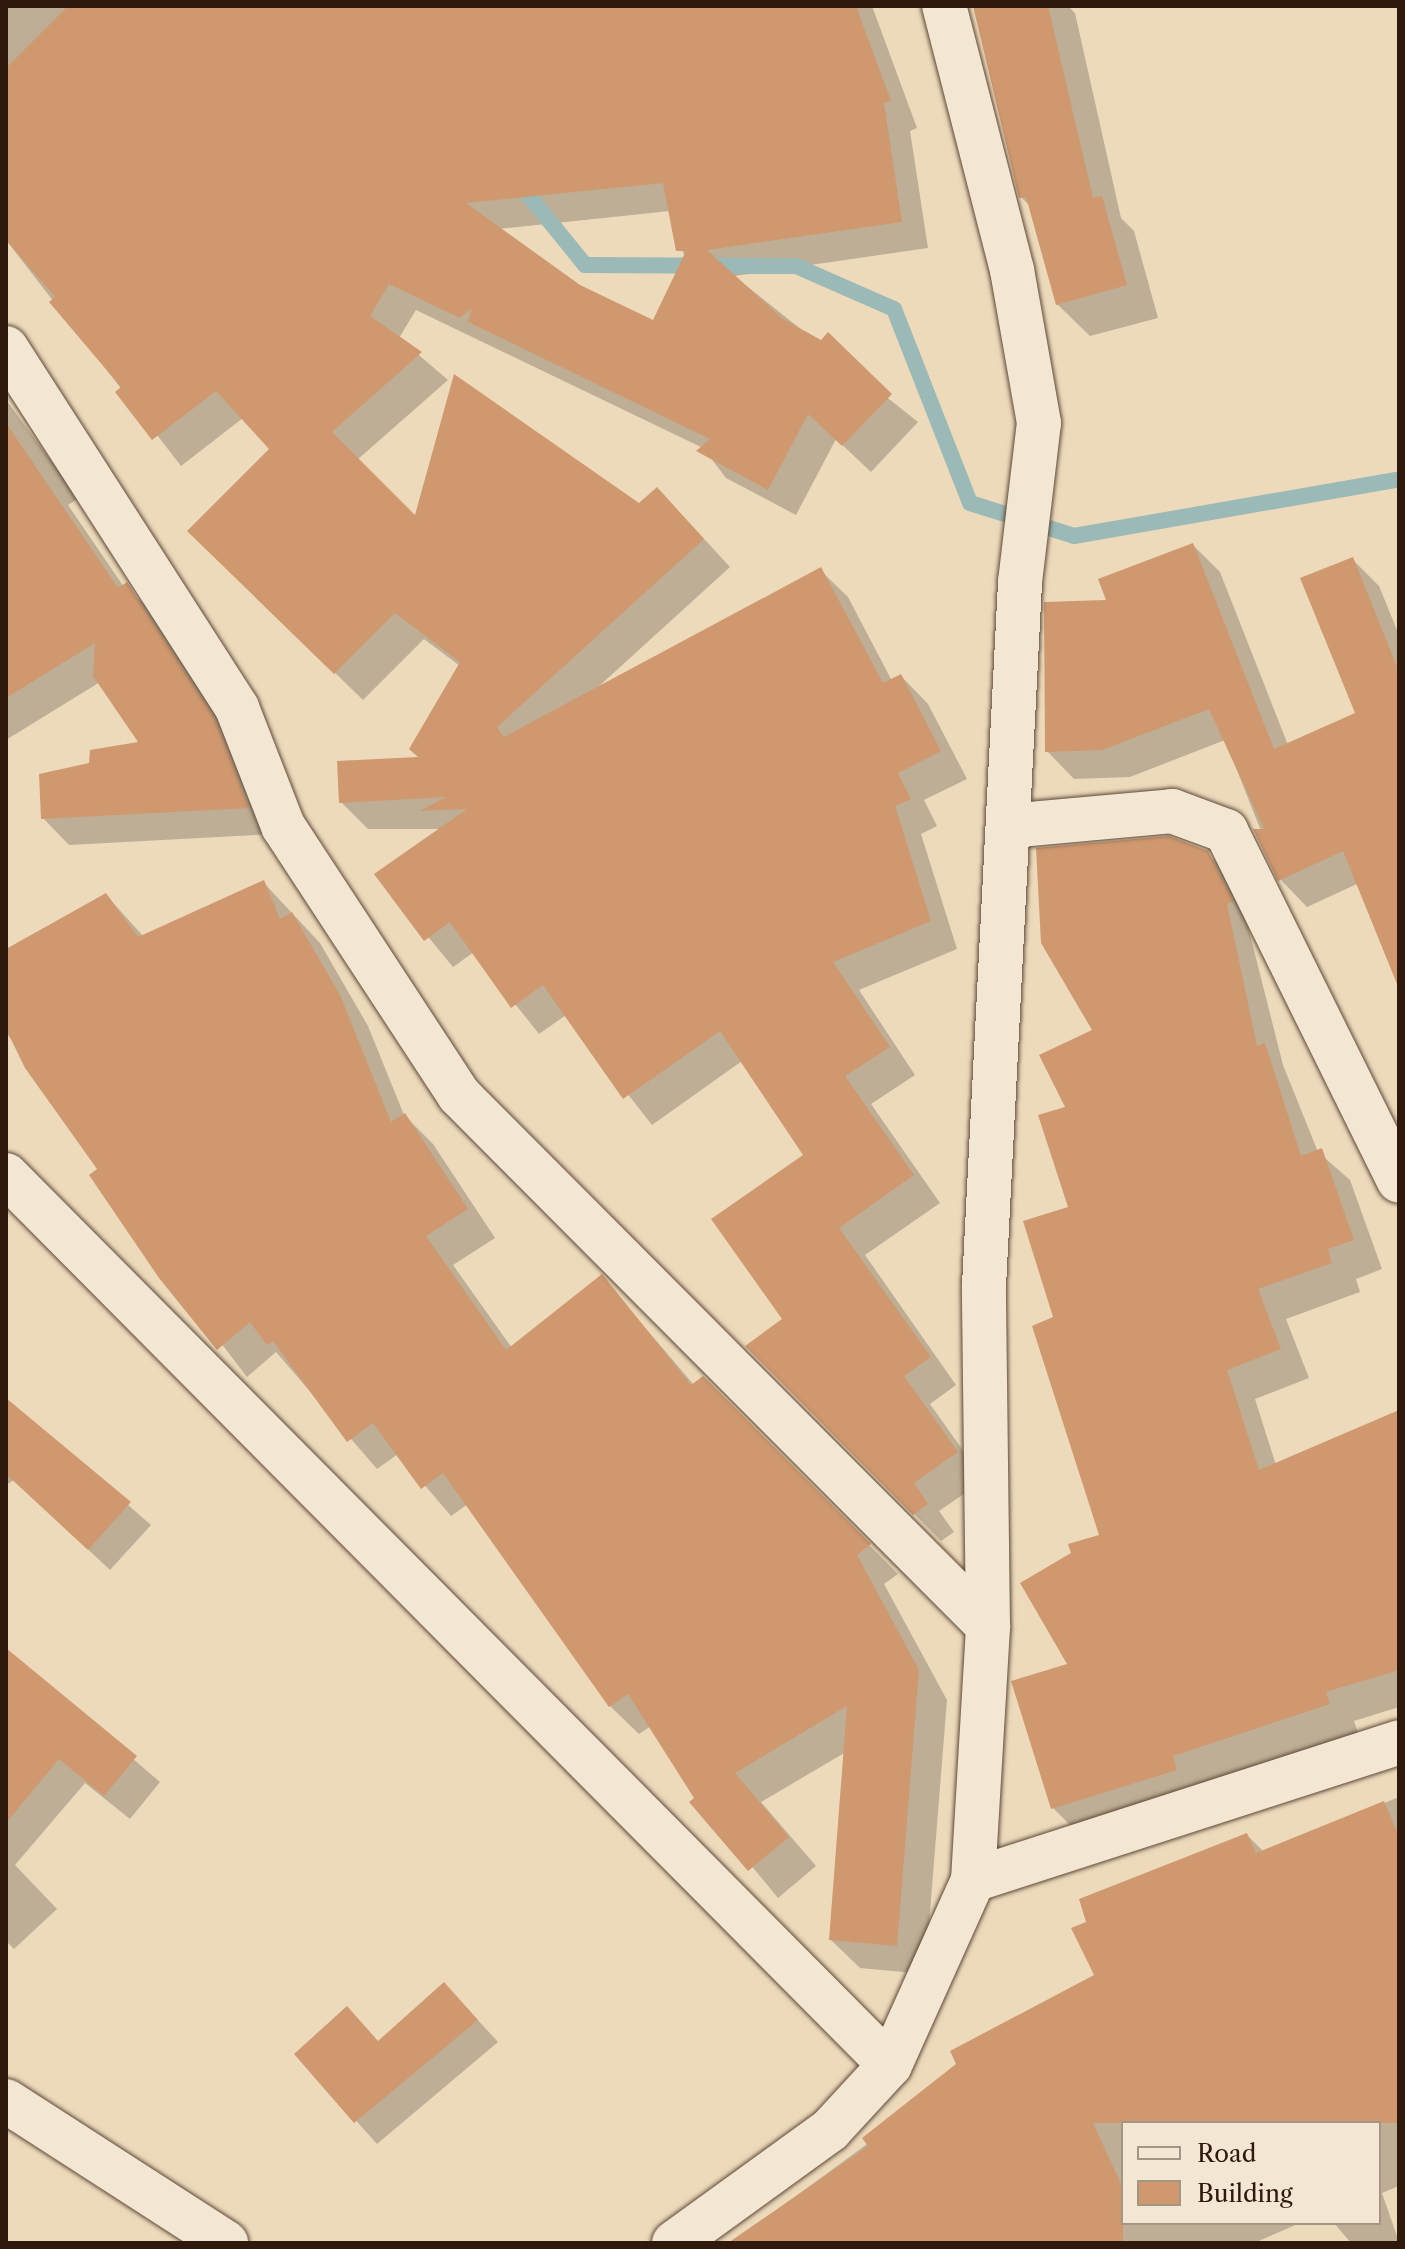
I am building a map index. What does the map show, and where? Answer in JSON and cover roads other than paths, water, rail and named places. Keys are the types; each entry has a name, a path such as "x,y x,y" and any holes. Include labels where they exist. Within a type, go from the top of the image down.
{"street":[{"path":"674,2243 830,2130 890,2065 973,1880 988,1626 984,1286 1028,512 1039,423 1012,270 944,6"},
{"path":"6,348 237,708 283,826 459,1095 988,1626"},
{"path":"1008,826 1172,811 1226,831 1399,1181"},
{"path":"6,1175 890,2065"},
{"path":"973,1880 1399,1742"},
{"path":"6,2101 226,2243"}],"waterway":[{"path":"516,180 585,265 796,266 894,309 970,503 1074,536 1399,479"}]}
